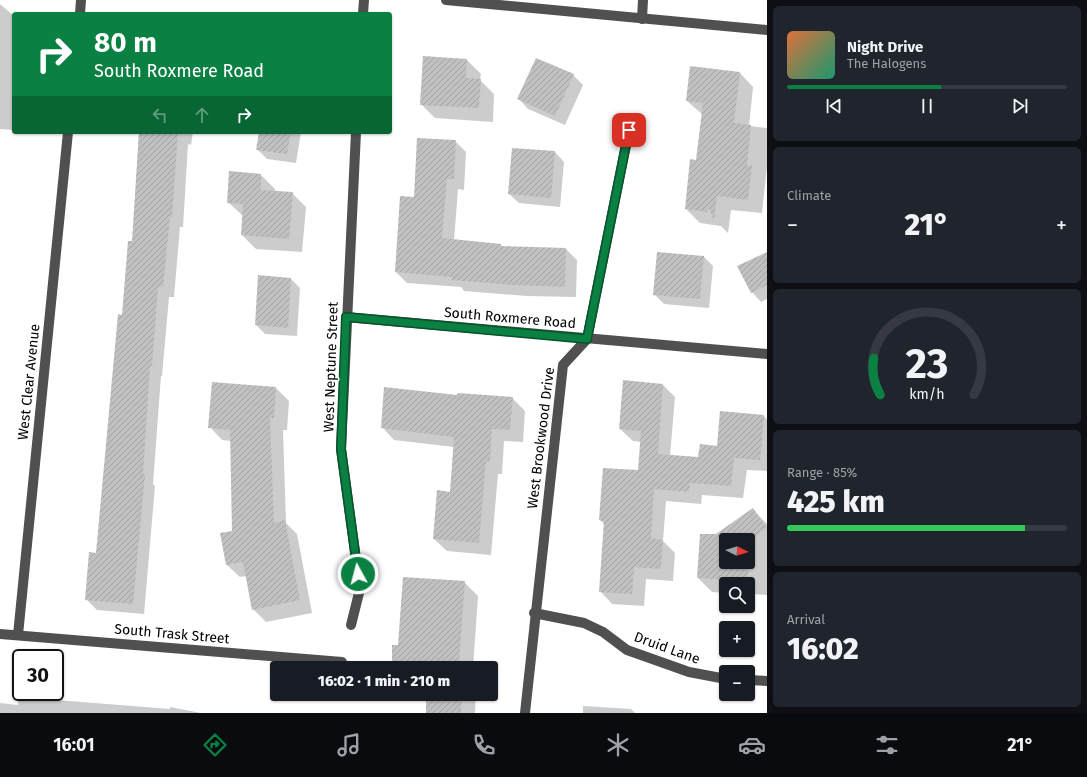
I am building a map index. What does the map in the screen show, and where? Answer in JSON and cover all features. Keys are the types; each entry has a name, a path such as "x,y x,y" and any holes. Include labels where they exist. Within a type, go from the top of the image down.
{"street":[{"path":"80,12 81,0"},
{"path":"363,12 364,0"},
{"path":"446,0 767,30"},
{"path":"642,19 643,0"},
{"path":"587,339 629,130"},
{"name":"West Clear Avenue","path":"18,635 68,134"},
{"name":"West Neptune Street","path":"351,625 360,589 341,449 346,317 356,134"},
{"name":"South Roxmere Road","path":"346,317 767,354"},
{"name":"West Brookwood Drive","path":"525,713 534,613 563,365 587,339"},
{"name":"Druid Lane","path":"534,613 584,623 603,632 627,650 689,672 719,678"},
{"name":"South Trask Street","path":"0,634 330,661"},
{"path":"755,680 767,680"}],"building":[{"path":"423,56 467,59 466,78 481,79 479,108 420,105"},
{"path":"536,58 574,74 555,116 517,99"},
{"path":"690,66 740,72 734,123 751,125 747,166 752,166 748,200 717,196 714,220 708,207 707,212 685,209 690,159 696,160 703,103 686,101"},
{"path":"139,134 178,134 172,217 170,217 163,287 158,287 152,366 150,366 143,474 145,475 133,604 85,600 89,552 96,553 118,314 122,315 128,241 132,241"},
{"path":"259,134 291,134 287,154 256,150"},
{"path":"417,138 456,140 454,179 447,179 442,238 501,244 501,246 566,248 565,287 452,280 452,277 395,272 400,196 414,197"},
{"path":"512,148 555,151 551,198 508,194"},
{"path":"229,171 261,174 261,190 293,192 289,239 241,235 243,204 227,203"},
{"path":"657,252 704,256 700,299 653,295"},
{"path":"767,252 767,285 751,293 737,266"},
{"path":"258,275 291,278 288,328 255,325"},
{"path":"623,380 663,384 658,454 698,457 700,444 717,446 720,411 764,415 760,460 734,458 731,486 690,483 689,492 654,489 651,538 663,540 661,569 634,567 632,594 599,592 604,521 599,520 603,468 638,470 641,431 619,429"},
{"path":"212,382 276,387 274,418 270,418 274,523 285,520 300,600 252,610 243,562 226,565 220,533 232,531 230,430 208,428"},
{"path":"384,387 457,395 458,393 513,397 510,430 492,429 490,462 486,461 479,543 433,539 437,490 450,492 454,437 381,428"},
{"path":"753,508 767,528 755,536 755,533 719,533 719,569 749,569 748,577 719,577 719,579 697,578 700,534 716,534"},
{"path":"403,577 465,581 459,661 392,661 392,645 398,645"},
{"path":"426,701 462,701 461,713 426,713"}],"route":[{"path":"358,574 341,449 346,317 587,339 629,130"}]}
